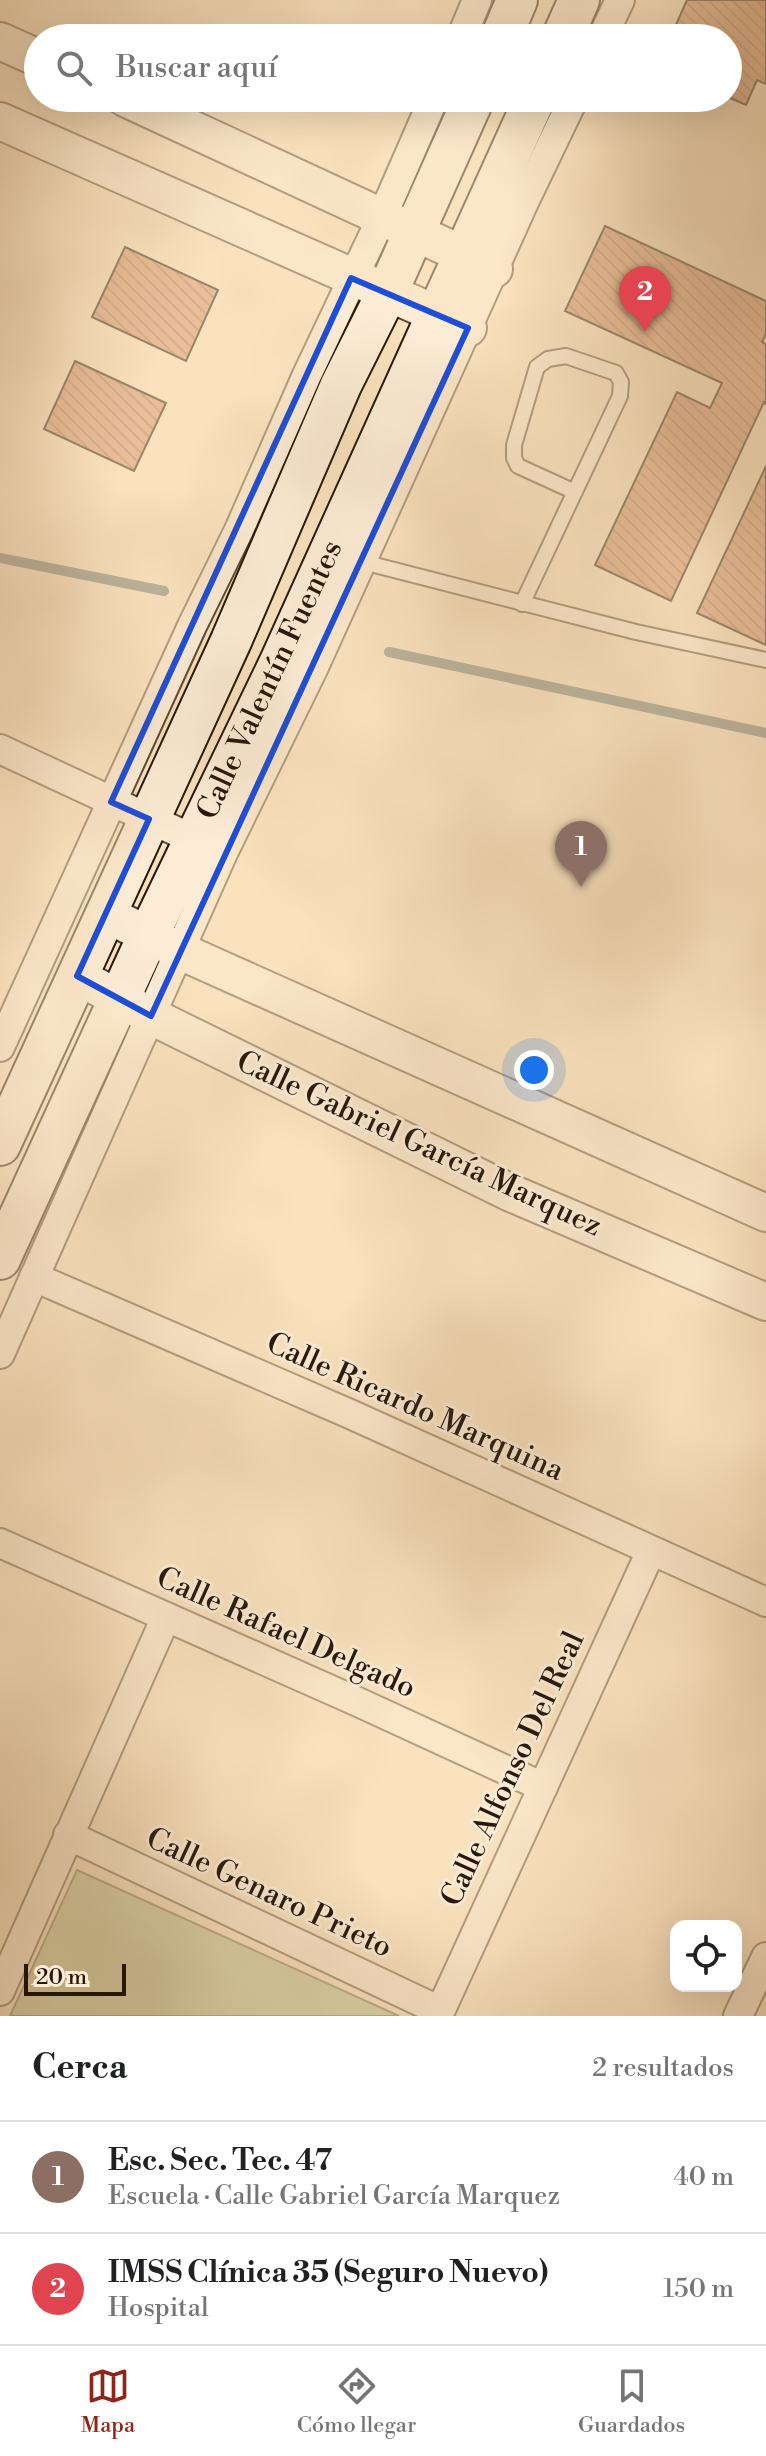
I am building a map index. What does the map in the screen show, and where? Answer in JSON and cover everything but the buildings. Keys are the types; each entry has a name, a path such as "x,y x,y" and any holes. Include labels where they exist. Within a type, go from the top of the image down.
{"main road":[{"path":"507,24 517,0"},
{"path":"568,24 579,0"},
{"name":"Calle Valentín Fuentes","path":"0,1145 231,641 256,536 341,385 369,286 399,224 466,112"},
{"name":"Calle Valentín Fuentes","path":"17,1268 209,846 237,747 297,665 346,570 479,262 530,112"}],"street":[{"path":"467,24 477,0"},
{"path":"609,24 620,0"},
{"path":"0,41 24,52"},
{"path":"155,112 479,262 566,112"},
{"path":"399,224 430,112"},
{"path":"0,121 452,321"},
{"path":"4,1030 192,626 256,536"},
{"path":"0,749 209,846"},
{"path":"106,914 164,943 766,1213"},
{"name":"Calle Gabriel García Marquez","path":"77,976 511,1193 766,1302"},
{"path":"0,1354 17,1268"},
{"name":"Calle Ricardo Marquina","path":"17,1268 766,1602"},
{"name":"Calle Rafael Delgado","path":"0,1543 543,1787"},
{"name":"Calle Alfonso Del Real","path":"439,2014 651,1551"},
{"path":"0,1991 166,1617"},
{"name":"Calle Genaro Prieto","path":"68,1835 439,2014"},
{"path":"738,2016 766,1957"}],"lane":[{"path":"522,604 575,492 620,396 621,382 616,373 566,356 548,359 537,367 514,445 514,458 518,466 575,492"},
{"path":"346,570 522,604 766,660"}],"highlighted area":[{"path":"351,278 468,328 151,1016 77,976 149,819 111,802"}],"green space":[{"path":"77,1870 399,2016 10,2016"}],"waterway":[{"path":"0,558 164,591"},
{"path":"389,652 766,733"}],"place":[{"name":"IMSS Clínica 35 (Seguro Nuevo)","path":"645,332"},
{"name":"Esc. Sec. Tec. 47","path":"581,887"}]}
